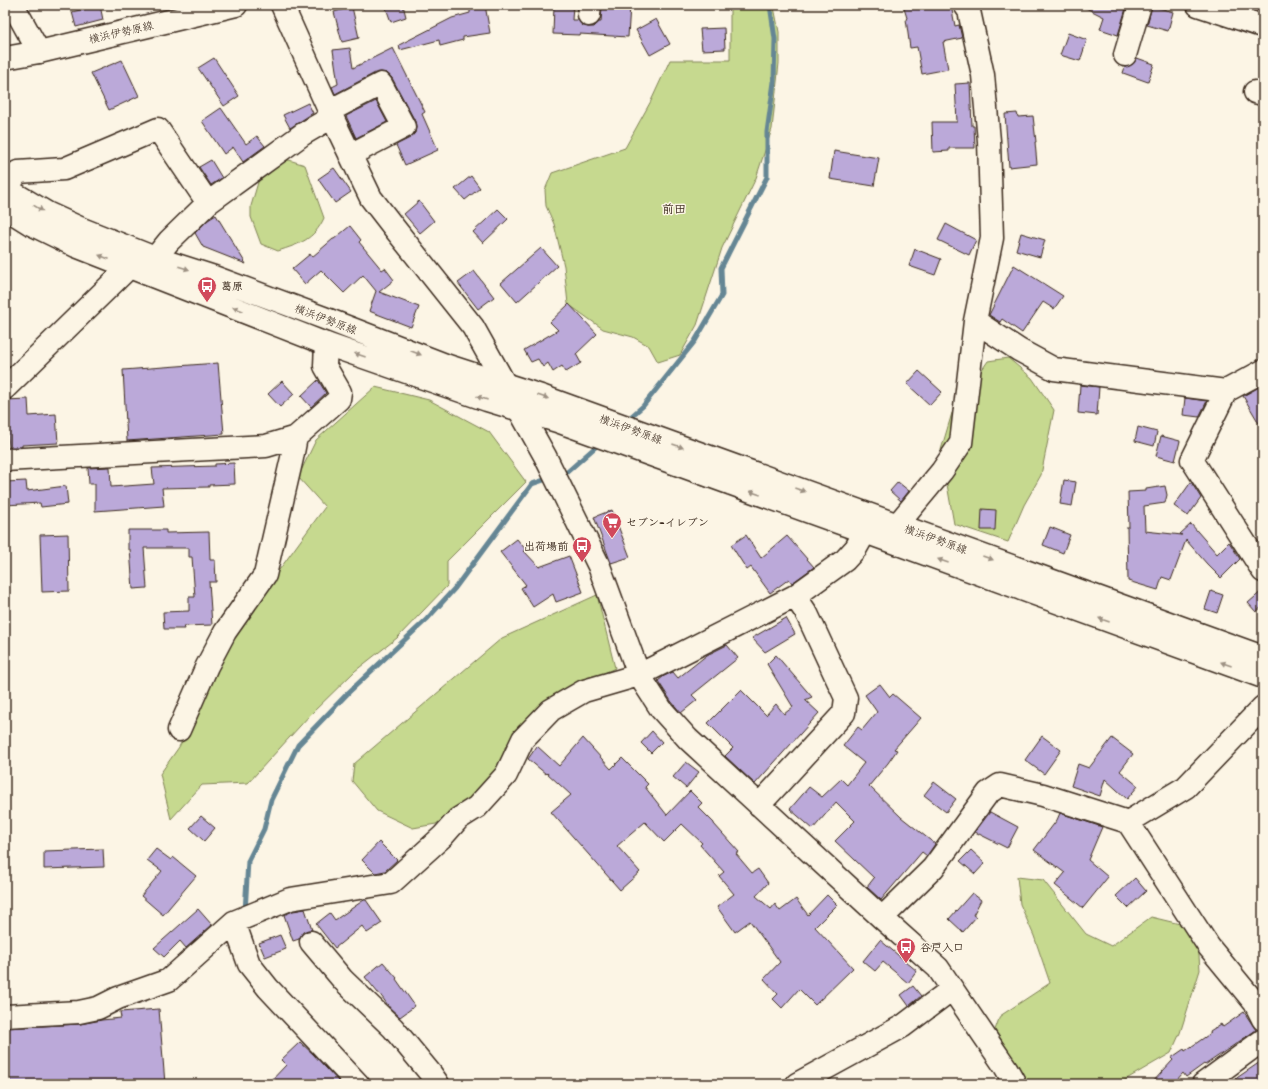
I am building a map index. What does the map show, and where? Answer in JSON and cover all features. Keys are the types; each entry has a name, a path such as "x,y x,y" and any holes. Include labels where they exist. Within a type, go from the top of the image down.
{"street":[{"path":"13,5 39,52"},
{"name":"横浜伊勢原線","path":"5,58 39,52 236,5"},
{"path":"282,5 330,114 371,198 473,327 545,456 599,566 639,675 662,709 688,739 938,968 1006,1068 1015,1084"},
{"path":"897,525 942,471 961,443 975,321 992,238 989,149 983,75 969,11 965,5"},
{"path":"1125,55 1140,5"},
{"path":"1198,5 1259,25"},
{"path":"155,258 169,241 208,203 330,114 381,84 404,127 350,155"},
{"path":"5,195 18,172 64,169 158,129 208,203"},
{"name":"横浜伊勢原線","path":"5,195 82,229 155,258 214,277 448,366 544,397 1263,657"},
{"name":"横浜伊勢原線","path":"5,195 29,223 76,246 326,344 487,400 563,424 865,532 1263,678"},
{"path":"5,388 120,277 123,273 125,265"},
{"path":"975,321 1019,350 1054,369 1226,391 1263,372"},
{"path":"5,460 266,446 296,437 339,399 340,392 325,366 326,344"},
{"path":"1226,391 1192,460 1263,571"},
{"path":"179,730 206,666 225,632 265,574 296,437"},
{"path":"5,1016 80,1012 98,1008 118,998 169,980 234,922 290,900 392,883 443,836 458,819 477,807 506,775 523,739 551,710 584,692 639,675 795,596 845,560 856,548 865,532"},
{"path":"759,805 844,713 846,698 807,614 795,596"},
{"path":"1128,822 1186,787 1263,706"},
{"path":"882,918 933,868 988,793 1000,785 1043,795 1128,822 1209,947 1255,1003 1263,1019"},
{"path":"234,922 249,964 268,988 358,1084"},
{"path":"311,942 343,980 393,1028 438,1084"},
{"path":"797,1084 903,1026 952,989"},
{"path":"1203,1084 1263,1040"}],"green space":[{"path":"730,5 773,5 774,7 779,32 779,63 772,129 756,178 722,248 697,325 680,355 658,362 649,346 633,337 603,329 568,304 564,266 554,224 546,206 545,190 552,173 625,148 651,101 670,60 730,60"},
{"path":"289,160 305,165 324,218 311,236 293,246 278,251 261,244 251,217 251,206 259,179 276,165"},
{"path":"1008,358 1032,378 1054,410 1041,475 1024,505 1008,542 954,524 941,450 952,413 988,361"},
{"path":"375,387 429,400 489,432 526,482 447,561 447,586 397,638 355,671 310,715 248,783 202,785 171,819 160,774 179,747 227,650 274,577 325,507 298,477 316,440"},
{"path":"597,595 615,668 556,696 505,747 501,766 471,800 436,824 413,828 377,811 352,781 354,764 502,638"},
{"path":"1017,877 1043,880 1086,934 1111,946 1151,917 1184,925 1198,942 1200,970 1180,1033 1171,1053 1118,1084 1027,1084 1022,1072 995,1030 1000,1016 1050,983 1034,936 1020,904"}],"building":[{"path":"100,5 103,20 76,27 72,12"},
{"path":"385,5 403,5 406,17 391,22"},
{"path":"477,5 485,5 490,33 463,37 463,40 440,46 439,40 400,50 399,45 452,18 470,13 470,9"},
{"path":"554,5 573,5 572,20 578,20 582,25 588,27 594,27 601,22 602,5 630,5 628,37 553,34"},
{"path":"903,5 951,5 955,26 959,25 962,38 943,42 948,69 922,74 917,47 910,48 907,18"},
{"path":"1080,5 1127,5 1118,35 1100,29 1104,17"},
{"path":"1152,6 1173,12 1168,31 1147,25"},
{"path":"352,7 359,38 342,42 334,12"},
{"path":"656,19 670,44 650,55 636,30"},
{"path":"724,28 725,49 702,50 700,29"},
{"path":"1068,33 1087,40 1080,61 1060,55"},
{"path":"350,48 353,68 393,48 425,112 422,114 438,150 405,165 396,145 410,138 415,133 415,121 392,78 387,73 375,73 335,94 332,87 338,84 333,50"},
{"path":"214,58 239,96 224,106 198,68"},
{"path":"1137,58 1154,64 1148,82 1123,73 1125,67 1133,64"},
{"path":"122,60 139,96 109,110 91,73"},
{"path":"970,83 972,126 974,126 975,148 949,148 949,151 933,152 932,122 957,122 955,84"},
{"path":"376,101 387,122 356,138 346,116"},
{"path":"308,103 313,113 290,128 283,115"},
{"path":"221,108 246,144 257,136 265,146 243,162 233,147 224,154 202,121"},
{"path":"1017,113 1018,117 1033,116 1037,164 1009,167 1005,114"},
{"path":"834,151 879,158 874,186 830,179"},
{"path":"211,160 222,178 211,185 199,167"},
{"path":"334,168 351,192 335,203 318,179"},
{"path":"471,176 480,188 465,200 455,189"},
{"path":"419,201 434,221 420,233 404,214"},
{"path":"498,209 508,219 483,243 473,232"},
{"path":"216,215 246,264 203,247 195,233 208,220"},
{"path":"946,224 976,240 969,255 938,240"},
{"path":"350,226 361,240 359,242 382,270 385,268 394,280 379,292 419,307 411,327 369,311 376,291 363,275 344,293 321,270 305,284 292,269 310,254 312,257"},
{"path":"1021,233 1045,240 1040,257 1016,250"},
{"path":"541,248 557,266 517,302 501,283"},
{"path":"915,249 941,259 935,275 909,266"},
{"path":"1014,265 1063,296 1054,309 1043,302 1022,333 1002,319 1000,322 989,315"},
{"path":"474,271 494,297 478,309 458,283"},
{"path":"569,304 597,334 576,354 581,363 566,372 562,366 553,372 548,363 543,367 538,359 531,362 524,350 558,330 550,322"},
{"path":"218,363 224,434 127,441 123,370"},
{"path":"919,371 942,392 930,405 907,384"},
{"path":"318,380 326,393 311,407 301,396"},
{"path":"282,381 294,394 280,407 268,394"},
{"path":"1080,385 1099,387 1097,415 1078,413"},
{"path":"1263,385 1263,430 1243,396"},
{"path":"1185,398 1207,401 1199,417 1183,415"},
{"path":"28,399 29,416 56,414 58,443 9,447 5,400"},
{"path":"1138,427 1157,432 1154,446 1135,441"},
{"path":"1161,436 1180,441 1175,461 1156,456"},
{"path":"234,463 235,484 209,485 209,487 162,488 164,506 95,511 95,484 89,484 88,468 110,467 111,487 154,484 152,468 215,466 215,464"},
{"path":"1064,480 1076,482 1072,506 1060,504"},
{"path":"26,481 27,491 66,486 68,504 41,507 40,503 5,505 5,482"},
{"path":"898,482 909,491 901,501 890,491"},
{"path":"1191,482 1201,498 1188,516 1174,506"},
{"path":"1165,486 1167,495 1165,503 1144,506 1145,531 1182,535 1180,534 1191,524 1217,554 1229,542 1240,559 1221,578 1186,540 1171,580 1162,577 1158,590 1128,581 1128,492 1146,491 1146,489"},
{"path":"982,509 996,510 995,530 981,530"},
{"path":"612,510 630,557 611,563 594,517"},
{"path":"1050,527 1070,535 1063,553 1043,545"},
{"path":"128,530 166,530 166,533 209,532 210,560 215,560 216,582 209,582 212,625 184,626 185,629 164,629 163,612 189,611 189,597 195,597 192,557 189,557 189,548 144,548 147,588 133,589 130,549 128,549"},
{"path":"68,534 69,591 42,592 40,535"},
{"path":"746,535 761,558 787,536 814,567 792,583 789,579 770,593 751,567 747,570 731,545"},
{"path":"517,539 526,550 524,551 539,567 569,556 583,592 556,602 553,594 533,607 521,588 526,585 500,552"},
{"path":"1263,590 1263,606 1256,612 1248,603"},
{"path":"1211,591 1223,595 1217,613 1205,609"},
{"path":"786,618 795,634 765,652 752,638"},
{"path":"727,645 738,658 692,695 697,700 681,713 658,681 664,676 673,672 678,678 707,655"},
{"path":"776,655 812,697 805,700 819,713 755,784 725,756 733,748 708,723 741,690 766,715 776,704 784,714 793,707 767,664"},
{"path":"880,684 890,697 893,694 921,718 894,749 897,750 869,786 901,817 935,844 927,856 922,852 881,900 867,887 874,878 835,841 855,821 836,802 813,829 790,809 809,787 822,797 841,779 847,785 864,763 843,746 858,727 862,730 877,712 865,695"},
{"path":"652,731 662,742 651,753 641,743"},
{"path":"1042,736 1061,750 1044,774 1025,760"},
{"path":"583,738 611,769 622,758 648,784 645,787 667,815 690,791 702,803 698,807 739,852 736,854 752,873 758,869 768,883 756,896 771,909 775,904 780,911 796,899 808,915 827,895 837,905 815,927 853,968 815,1005 799,989 782,1008 773,999 778,994 764,979 780,962 750,921 735,932 717,907 734,894 719,876 724,872 700,845 702,843 682,824 664,842 645,822 617,846 640,872 620,890 551,812 571,795 547,773 546,774 528,759 537,746 559,766"},
{"path":"1112,738 1133,754 1120,771 1138,786 1127,799 1105,779 1100,796 1071,786 1078,764 1089,768"},
{"path":"686,762 699,772 686,788 673,777"},
{"path":"934,782 956,799 946,812 924,795"},
{"path":"990,812 1018,827 1007,848 975,832"},
{"path":"1060,813 1102,827 1088,860 1108,877 1083,908 1055,885 1065,873 1034,850 1057,820"},
{"path":"201,816 215,828 204,841 190,828"},
{"path":"379,842 397,860 385,871 375,873 362,860"},
{"path":"103,849 104,867 44,869 44,851"},
{"path":"156,849 171,860 173,857 196,876 163,915 141,896 162,871 147,860"},
{"path":"971,850 985,863 975,874 960,861"},
{"path":"1135,878 1146,891 1128,908 1116,896"},
{"path":"972,893 981,900 973,915 976,917 963,932 949,919"},
{"path":"366,900 382,923 367,933 362,926 335,948 316,924 330,913 335,920"},
{"path":"198,909 212,925 186,948 180,941 164,957 154,948"},
{"path":"305,909 312,930 303,932 299,939 293,941 284,915 293,911"},
{"path":"280,935 286,949 265,957 259,943"},
{"path":"880,940 917,971 908,983 883,962 875,971 863,961"},
{"path":"383,962 397,978 396,979 415,1006 400,1017 390,1008 365,977"},
{"path":"913,986 921,996 909,1006 901,995"},
{"path":"159,1009 165,1084 10,1084 6,1028 80,1024 121,1018 120,1012"},
{"path":"1244,1012 1256,1030 1186,1077 1183,1073 1173,1084 1151,1084 1173,1060 1171,1058 1184,1049 1185,1051 1211,1033 1210,1031 1221,1024 1223,1027"},
{"path":"300,1042 341,1084 268,1084 286,1065 281,1060"},
{"path":"1263,1060 1263,1084 1228,1084"}],"waterway":[{"path":"626,421 643,406 695,341 722,295 721,268 767,177 767,132 774,82 775,39 770,5"},
{"path":"560,475 566,473 600,443"},
{"path":"245,912 248,861 264,829 271,800 298,745 349,692 427,619 455,588 532,484 550,478"}],"place":[{"name":"葛原","path":"207,303"},
{"name":"セブン-イレブン","path":"612,539"},
{"name":"出荷場前","path":"582,563"},
{"name":"谷戸入口","path":"906,964"}],"district":[{"name":"前田","path":"674,209"}]}
